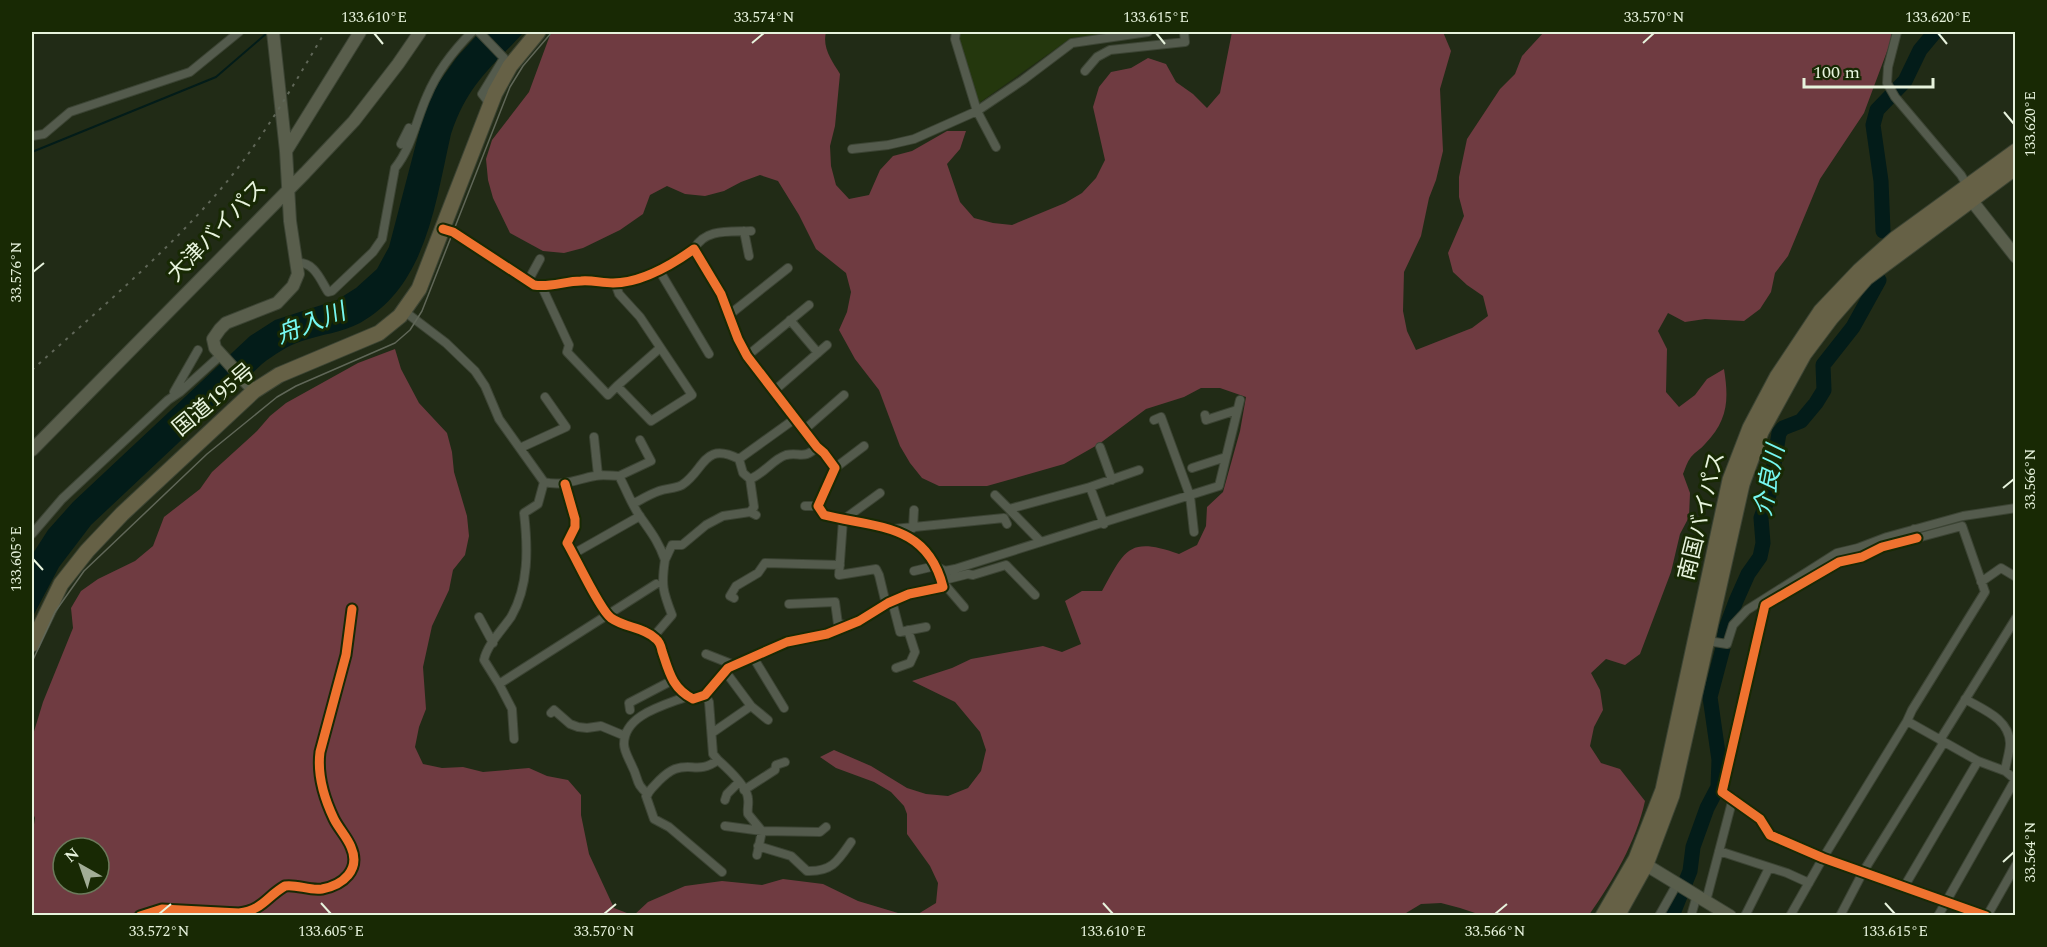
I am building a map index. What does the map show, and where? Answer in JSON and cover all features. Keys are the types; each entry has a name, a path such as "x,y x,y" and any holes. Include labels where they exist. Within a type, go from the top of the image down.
{"highway":[{"name":"国道195号","path":"32,644 61,585 87,551 249,386 379,333 404,311 419,289 490,104 510,66 538,32"},
{"name":"南国バイパス","path":"1617,915 1672,795 1742,484 1761,432 1792,374 1831,318 1866,278 1970,194 2016,151"},
{"name":"南国バイパス","path":"1603,915 1641,862 1663,790 1730,480 1750,428 1777,377 1821,311 1895,238 2016,167"}],"main road":[{"path":"249,386 215,348 213,339 226,323 277,303 293,286 298,274 273,32"},
{"path":"286,151 360,32"},
{"name":"大津バイパス","path":"32,450 354,121 420,32"},
{"path":"1970,194 2016,257"},
{"path":"1641,862 1722,913"}],"street":[{"path":"32,136 44,134 70,112 190,72 239,32"},
{"path":"395,168 415,132 426,97 437,75 472,32"},
{"path":"479,32 504,58 482,94 490,104"},
{"path":"956,32 955,39 977,111 996,147"},
{"path":"852,149 914,139 977,111 1072,43 1148,32"},
{"path":"1085,71 1097,57 1110,50 1185,42 1184,32"},
{"path":"1897,32 1888,67 1887,83 1895,97 1961,175 1970,194"},
{"path":"296,263 303,262 311,265 328,292 332,291 374,252 382,239 395,168 401,145 409,128"},
{"path":"443,228 453,232 534,285 542,287 579,281 615,283 659,270 675,263 694,249 699,240 712,233 747,231 749,256"},
{"path":"694,249 721,294 747,356 835,468"},
{"path":"528,281 540,259"},
{"path":"729,315 788,268"},
{"path":"659,270 709,354"},
{"path":"615,283 619,294 640,317 692,395 651,421 617,386"},
{"path":"542,287 569,345 567,352 608,395 660,348"},
{"path":"747,356 809,305"},
{"path":"404,311 446,343 475,371 485,386 499,419 544,482 565,484 598,475 619,476 651,461 640,440"},
{"path":"790,320 818,352"},
{"path":"775,390 827,345"},
{"path":"32,534 62,499 168,400 179,386 198,350"},
{"path":"168,400 222,356"},
{"path":"804,430 844,395"},
{"path":"520,448 566,427 545,397"},
{"path":"945,571 1104,524 1219,486 1240,400"},
{"path":"1205,415 1206,420 1237,410"},
{"path":"1154,420 1161,417 1190,496 1194,532"},
{"path":"739,459 796,418"},
{"path":"594,437 598,475"},
{"path":"818,506 835,468 864,446"},
{"path":"750,479 788,455 804,456 817,447"},
{"path":"1100,447 1112,480"},
{"path":"633,504 660,490 674,489 684,484 708,456 717,453 726,453 739,459 743,473 750,479 753,514 723,516 706,525 682,544 672,546 665,560 662,580 664,594 672,615 654,636"},
{"path":"1192,468 1226,457"},
{"path":"1009,509 1090,488 1139,470"},
{"path":"619,476 665,560"},
{"path":"514,739 512,710 484,660 485,654 520,598 525,576 524,513 538,504 544,482"},
{"path":"565,484 575,519 575,527 567,543 608,616 626,627 648,632 654,636 658,640 674,685 693,699 705,695 725,671 734,665 787,642 827,634 909,594 945,587 1006,565 1035,595"},
{"path":"1090,488 1104,524"},
{"path":"843,520 880,493"},
{"path":"995,495 1041,542"},
{"path":"805,506 818,506"},
{"path":"818,506 824,515 894,529 1004,518 1007,524"},
{"path":"2016,507 1980,512 1915,534 1862,558 1839,562 1765,605 1722,792 1761,819 1770,836 1823,858 1985,915 2016,865"},
{"path":"913,528 914,510"},
{"path":"573,554 640,516"},
{"path":"843,520 839,575 876,569 900,632 926,627"},
{"path":"1708,641 1728,644 1733,625 1747,610 1837,553 1915,534 1962,526 1985,592 1790,915"},
{"path":"894,529 912,539 934,562 945,587 964,607"},
{"path":"734,598 730,596 736,586 758,573 765,563 840,565"},
{"path":"914,571 935,566 945,571 948,579 973,575"},
{"path":"1982,582 2001,568 2016,577"},
{"path":"499,684 656,584"},
{"path":"789,604 835,602 838,624 849,625"},
{"path":"140,915 162,909 252,912 285,886 320,890 336,885 351,872 352,848 334,819 318,768 320,752 346,655 352,609"},
{"path":"479,617 493,644"},
{"path":"1840,915 1965,699 2016,618"},
{"path":"896,668 910,663 915,652 908,630"},
{"path":"706,654 734,665"},
{"path":"753,657 784,708"},
{"path":"725,671 751,706 768,720"},
{"path":"630,710 629,703 673,680"},
{"path":"705,695 709,702 713,754 742,786 749,798 748,814 762,831"},
{"path":"648,794 638,786 634,769 624,746 626,732 636,719 688,696"},
{"path":"1965,699 2004,723 2008,730 2010,745 2005,771"},
{"path":"712,733 751,706"},
{"path":"551,713 554,710 570,724 578,727 601,726 625,736"},
{"path":"1907,721 1978,761 2005,771 2015,780 1938,915"},
{"path":"718,760 710,766 699,769 674,769 646,796 654,819 669,827 723,872"},
{"path":"1904,887 1978,761"},
{"path":"725,800 727,794 775,770 776,765 785,762"},
{"path":"1659,915 1690,891 1719,852 1733,798"},
{"path":"725,826 762,831 820,832 826,828"},
{"path":"762,831 758,850 790,856 807,871 817,872 836,864 851,842"},
{"path":"1719,852 1809,883"},
{"path":"1745,915 1769,868"},
{"path":"1690,891 1691,915"}],"shaded area":[{"path":"554,32 826,32 827,49 840,74 835,126 830,146 831,166 836,185 849,199 869,195 880,170 893,156 912,151 947,131 966,131 960,149 947,164 960,202 974,218 1012,225 1065,203 1082,193 1096,178 1105,160 1093,107 1099,87 1111,72 1131,68 1148,58 1166,64 1176,82 1207,108 1220,93 1232,32 1443,32 1451,51 1440,89 1443,151 1421,236 1404,272 1403,311 1407,331 1416,350 1472,328 1488,316 1483,296 1453,272 1448,253 1464,216 1459,197 1459,177 1467,139 1500,89 1515,74 1522,56 1544,32 1891,32 1892,38 1864,113 1820,179 1788,256 1775,273 1771,292 1760,309 1744,321 1705,319 1685,322 1668,313 1658,331 1667,349 1666,392 1679,407 1695,395 1707,379 1724,369 1725,409 1713,435 1691,457 1683,474 1690,493 1689,517 1680,534 1671,572 1640,654 1625,665 1606,659 1591,673 1600,690 1603,710 1594,727 1590,746 1601,763 1620,769 1645,801 1636,831 1623,861 1589,915 1481,915 1441,903 1421,904 1401,916 634,915 648,902 685,886 722,881 762,885 783,879 823,884 858,901 898,913 918,914 936,903 938,883 930,866 907,834 907,814 904,806 891,792 874,782 836,768 820,757 834,750 871,766 907,788 926,794 948,796 968,788 981,771 986,750 980,732 955,702 912,681 971,659 1043,646 1062,652 1081,644 1065,601 1082,591 1102,591 1117,565 1130,550 1149,546 1179,554 1197,545 1206,526 1207,507 1223,492 1240,431 1246,397 1220,388 1201,388 1184,397 1146,409 1099,444 1064,464 987,486 939,486 922,478 900,446 879,390 855,359 839,330 847,312 851,292 846,273 816,249 778,181 760,175 724,191 705,196 685,194 667,186 650,195 643,214 620,230 583,248 564,253 543,251 510,233 493,198 486,159 492,140 529,92 550,35"},
{"path":"960,32 1124,32 1071,38 979,103 958,44"},
{"path":"395,349 401,369 419,403 447,433 454,472 467,516 469,536 465,555 453,570 449,590 432,626 423,667 426,709 415,747 423,764 442,768 463,767 483,772 529,768 547,776 568,780 581,795 581,815 589,854 614,908 632,915 32,916 32,837 35,818 32,811 32,738 43,702 73,628 71,608 81,591 98,579 135,561 153,546 164,517 200,489 212,472 286,403 358,363"}],"water":[{"name":"舟入川","path":"480,32 524,32 490,67 465,102 451,134 425,240 414,265 400,287 382,307 360,323 297,343 262,364 91,525 59,567 32,618 32,555 48,530 73,502 250,336 275,320 337,300 356,288 377,269 389,247 424,113 437,85 457,57"}],"waterway":[{"name":"介良川","path":"1883,231 1881,181 1873,125 1877,110 1905,81 1920,50 1935,32"},
{"path":"32,152 216,77 267,33"},
{"name":"介良川","path":"1724,640 1736,601 1748,574 1760,557 1763,543 1761,518 1769,495 1779,433 1783,428 1801,421 1816,403 1824,390 1823,365 1853,327 1879,280"},
{"name":"介良川","path":"1672,916 1690,871 1693,847 1707,808 1718,787 1719,760 1710,697 1723,648"}],"tram line":[{"path":"32,662 55,612 84,571 207,454 277,397 296,386 395,343 410,330 422,311 510,87 523,66 552,32"}],"railway":[{"path":"32,370 180,234 225,184 266,129 325,32"}],"cycle path":[{"path":"443,229 453,232 534,285 540,286 575,281 613,283 635,280 667,266 694,249 721,294 747,356 835,468 818,506 824,515 880,527 912,540 925,551 935,566 943,587 909,594 888,603 859,621 827,634 787,642 728,668 705,695 693,699 680,690 672,679 657,640 646,632 611,618 601,605 567,543 575,527 575,519 565,484"},
{"path":"1917,538 1882,547 1862,557 1839,562 1765,605 1722,792 1760,819 1770,835 1823,858 1986,916"},
{"path":"140,916 162,909 239,913 254,909 285,886 322,889 337,884 348,875 354,863 353,855 327,803 320,778 319,761 346,655 352,609"}]}
